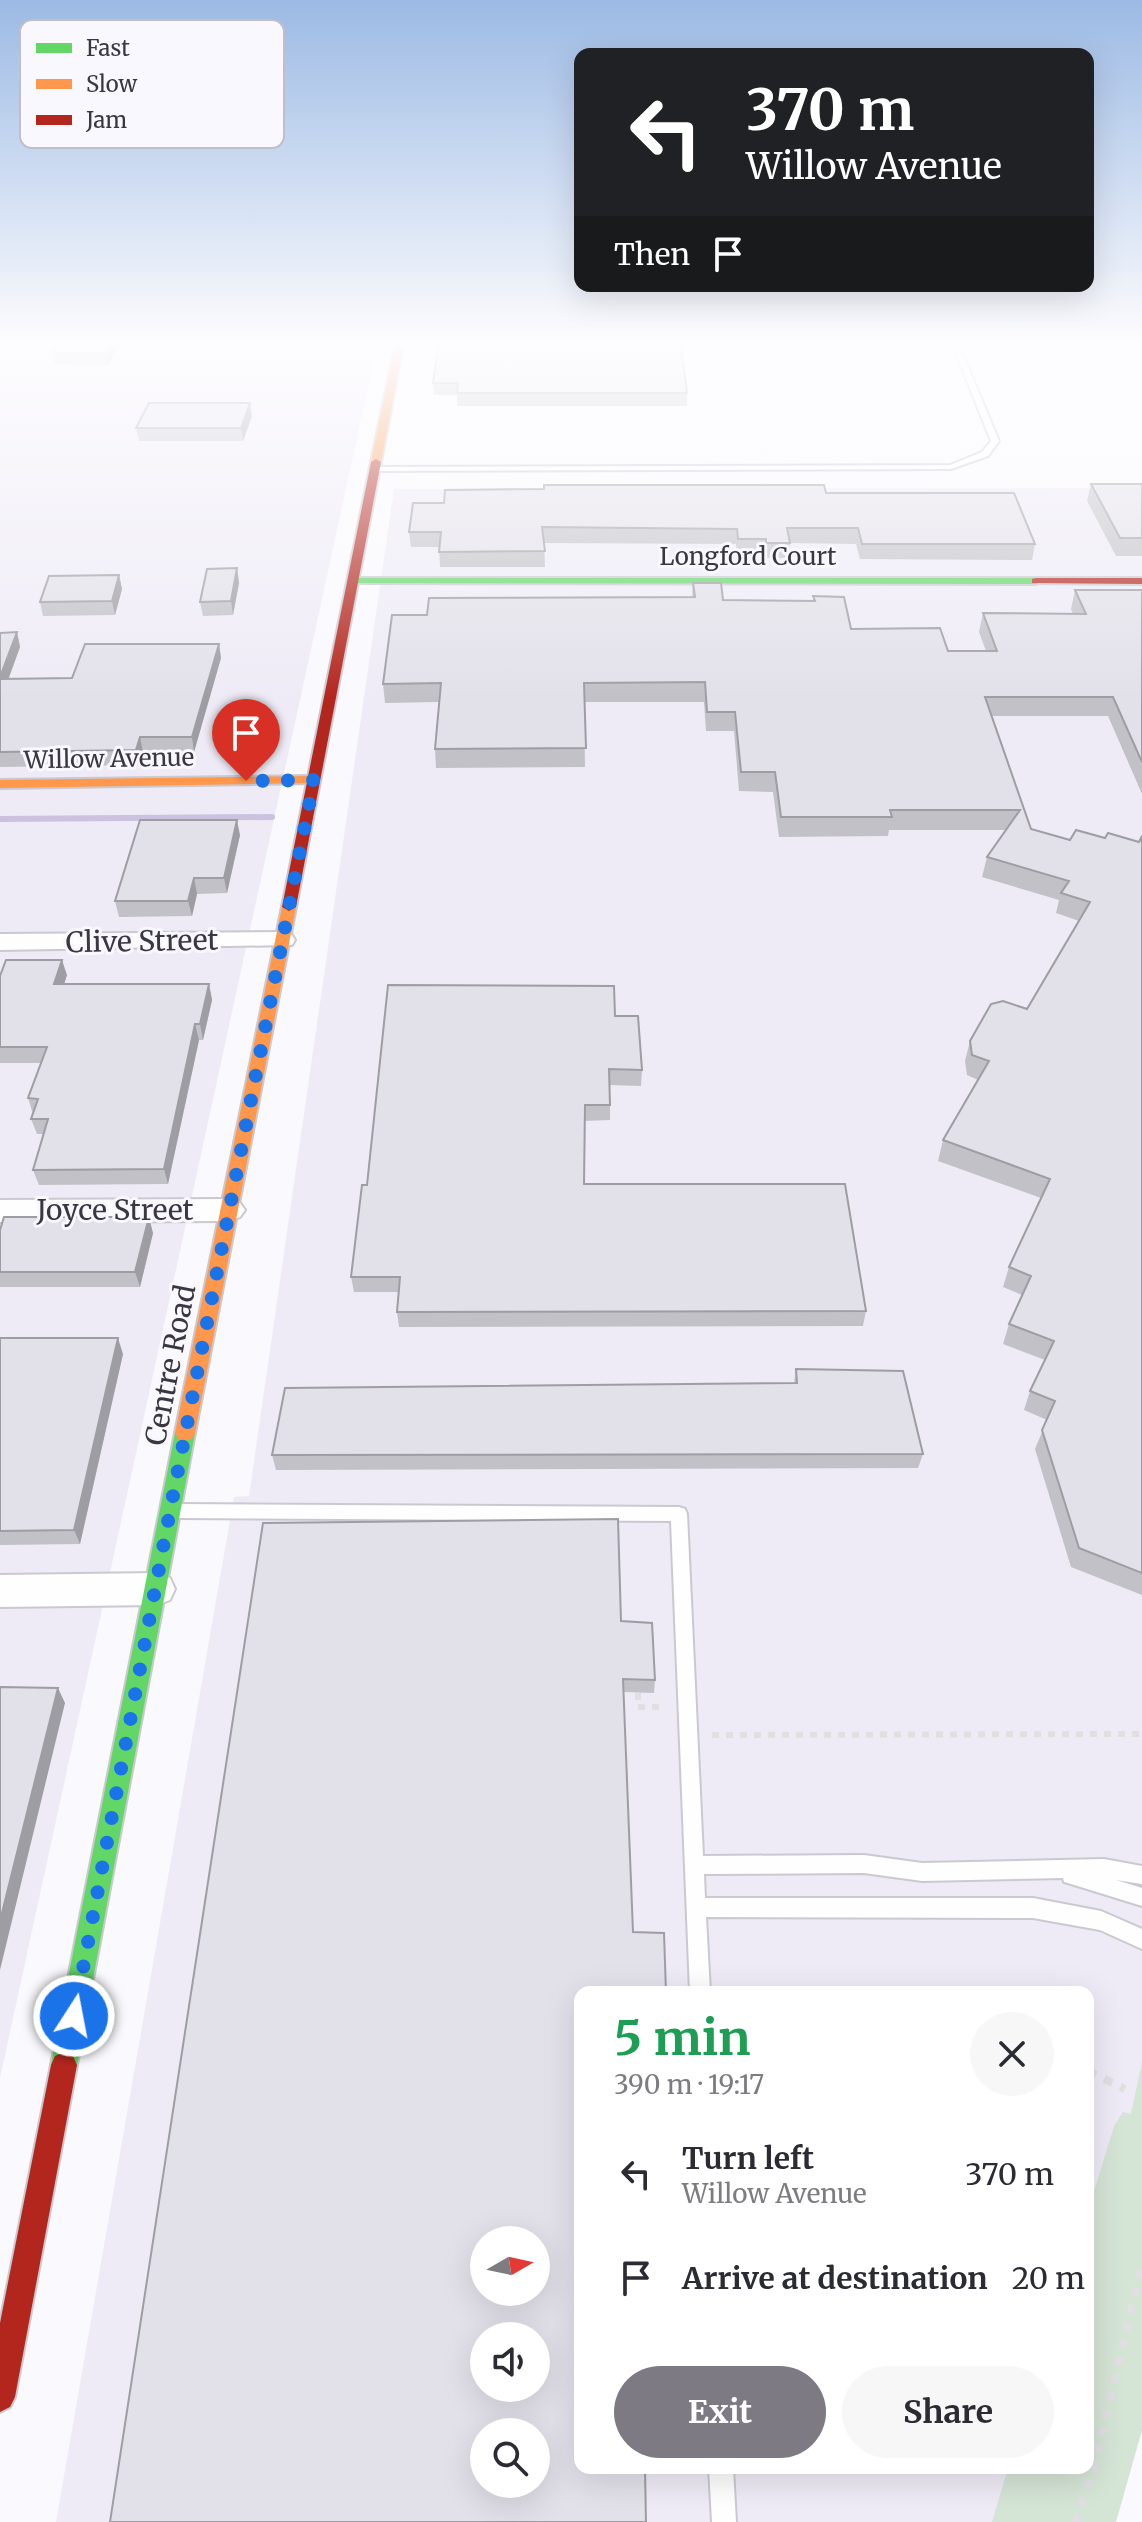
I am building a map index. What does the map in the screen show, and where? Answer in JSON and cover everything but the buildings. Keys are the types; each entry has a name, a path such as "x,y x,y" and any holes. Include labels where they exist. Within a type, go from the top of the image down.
{"main road":[{"name":"Centre Road","path":"0,2397 19,2198 157,1589 377,464"},
{"name":"Longford Court","path":"354,581 1142,581"},
{"name":"Willow Avenue","path":"0,784 314,780"}],"street":[{"name":"Clive Street","path":"0,942 283,940"},
{"name":"Joyce Street","path":"0,1211 230,1210"},
{"path":"0,1591 157,1589"}],"lane":[{"path":"376,469 918,469 964,464"},
{"path":"170,1511 679,1514 700,1986"},
{"path":"694,1865 864,1864 922,1872 1104,1868 1142,1875"},
{"path":"1047,1871 1081,1877 1142,1897"},
{"path":"696,1907 1033,1908 1101,1921 1142,1939"},
{"path":"721,2474 724,2522"}],"path":[{"path":"638,1693 638,1707 710,1708 712,1735 1142,1734"},
{"path":"1094,2074 1125,2089"},
{"path":"1094,2465 1142,2264"},
{"path":"1075,2522 1091,2474"}],"shaded area":[{"path":"0,464 351,464 0,2078"},
{"path":"1142,488 1142,2106 1094,2267 1094,1986 574,1986 574,2474 1032,2474 1018,2522 56,2522 234,1497 249,1496 394,489"}],"green space":[{"path":"1142,2062 1142,2430 1116,2522 992,2522 1006,2474 1094,2474 1094,2191 1114,2126 1123,2112 1131,2114"}],"waterway":[{"path":"0,819 272,817"}],"traffic: fast":[{"path":"354,581 1036,581"},
{"path":"64,2065 185,1433"}],"traffic: slow":[{"path":"0,784 314,780"},
{"path":"185,1433 289,907"}],"traffic: jam":[{"path":"289,907 376,464"},
{"path":"1036,581 1142,581"},
{"path":"0,2397 64,2065"}],"route":[{"path":"74,2016 314,780 246,781"}]}
